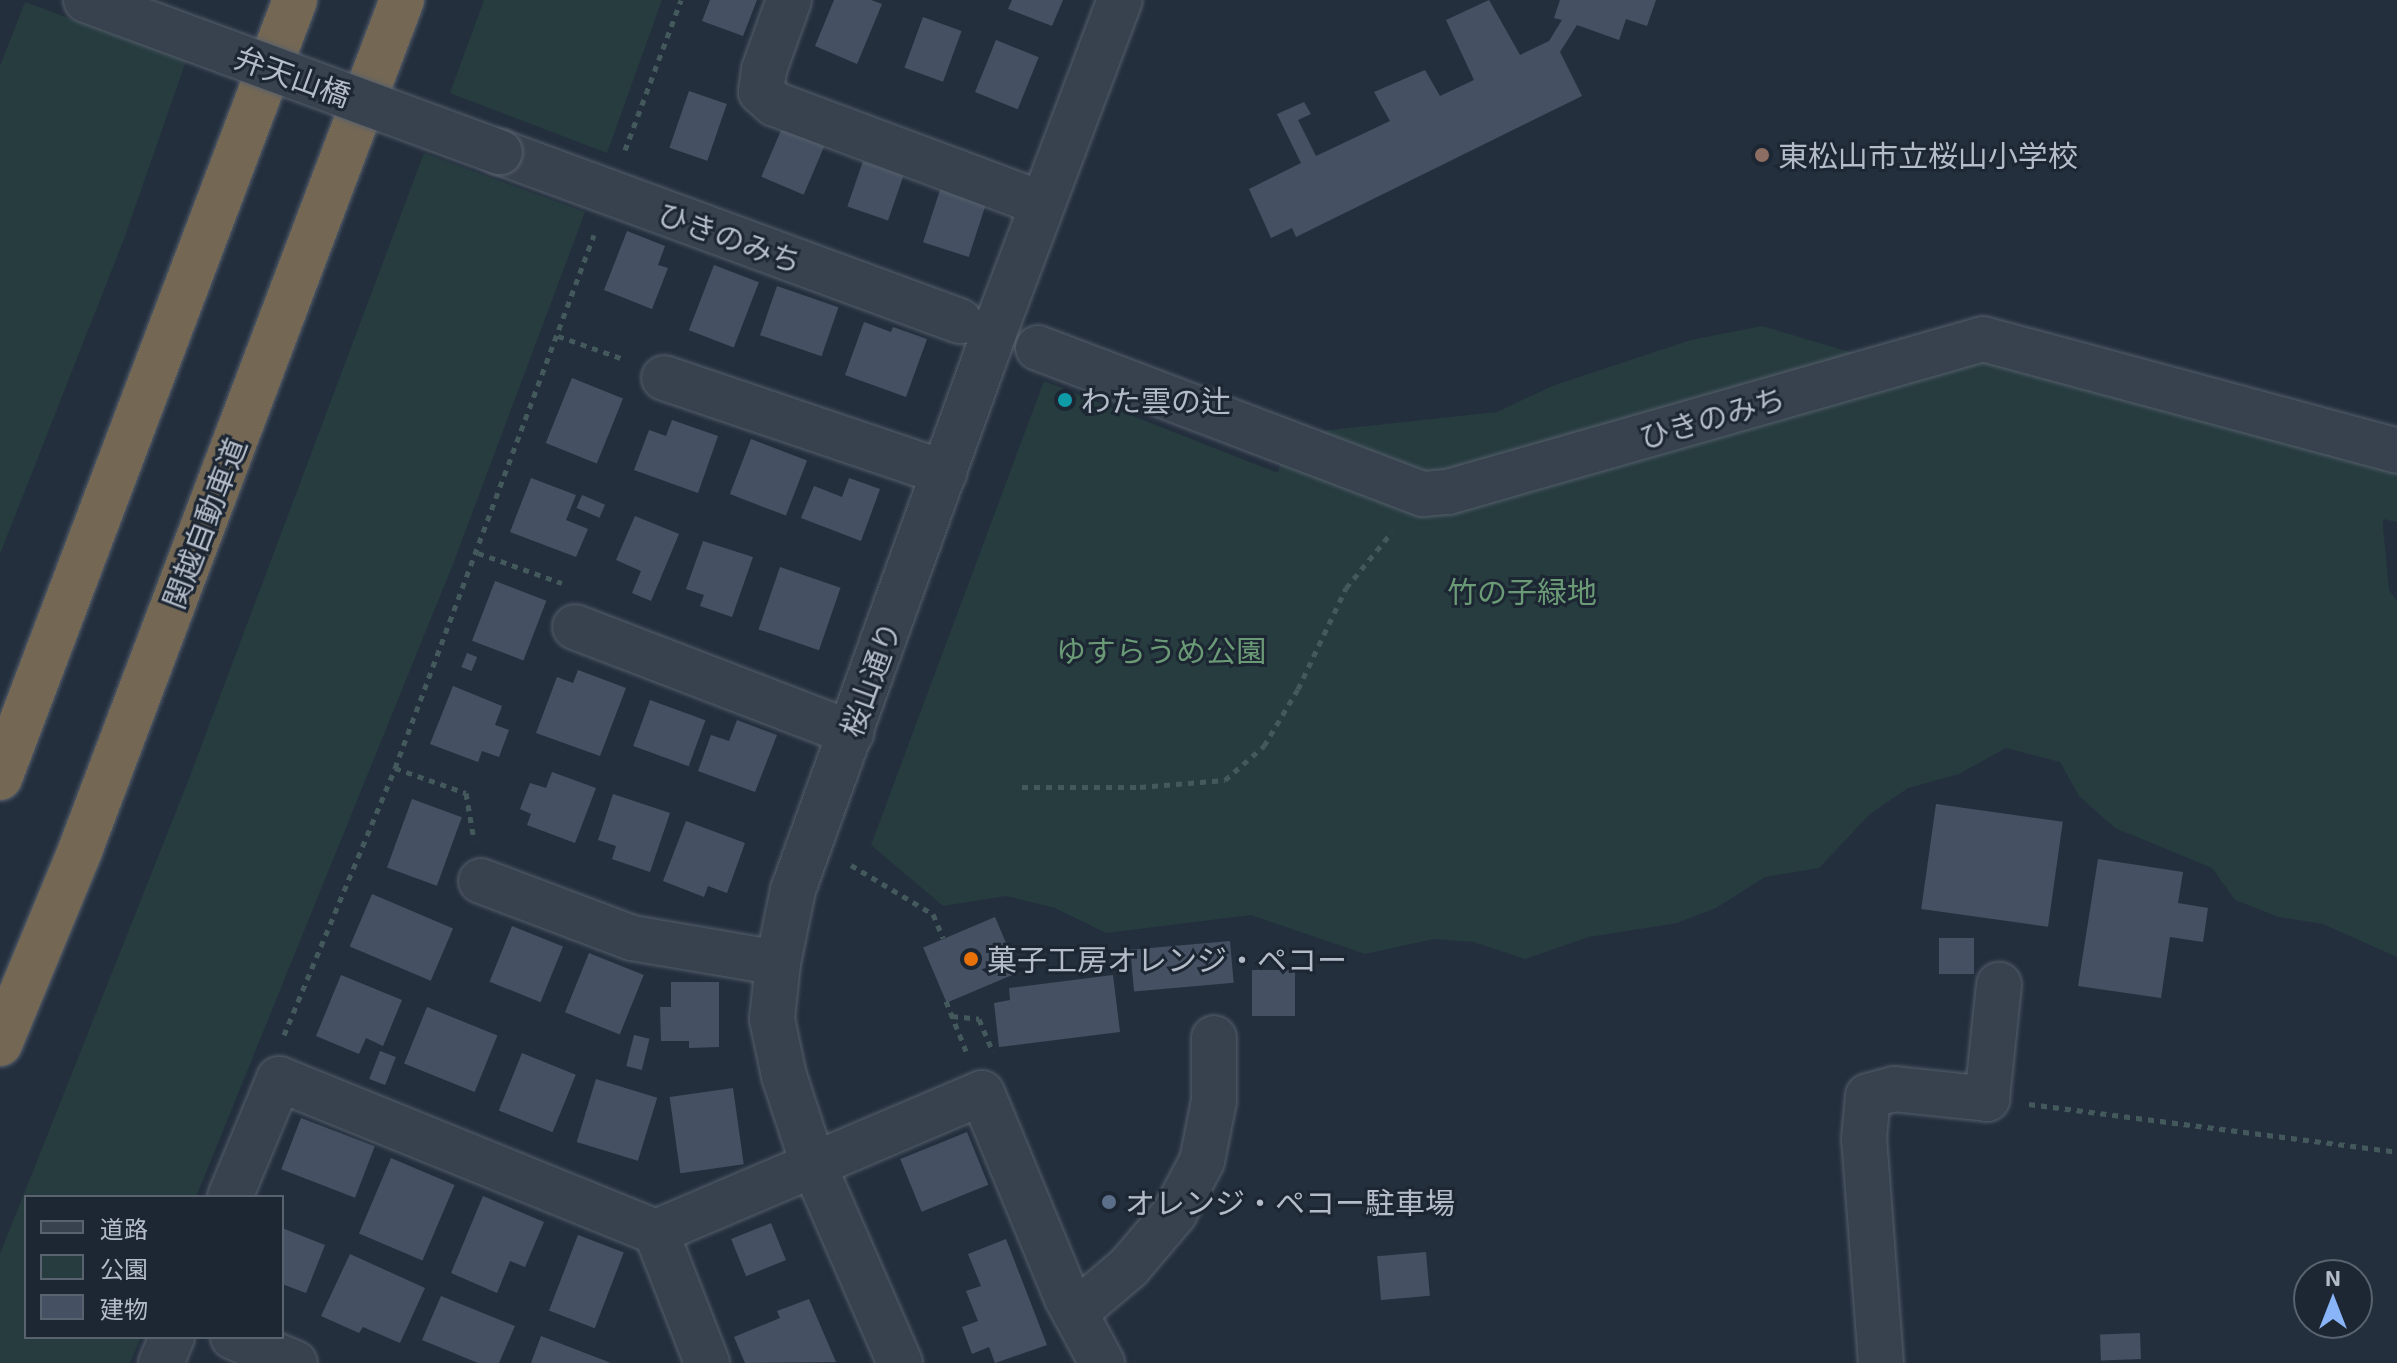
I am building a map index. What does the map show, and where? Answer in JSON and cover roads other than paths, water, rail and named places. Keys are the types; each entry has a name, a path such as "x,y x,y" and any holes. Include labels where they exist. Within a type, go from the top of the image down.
{"highway":[{"path":"0,778 295,0"},
{"name":"関越自動車道","path":"0,1044 81,848 402,0"}],"street":[{"name":"弁天山橋","path":"86,0 500,152"},
{"path":"789,0 764,70 761,92 775,104 1042,204"},
{"name":"桜山通り","path":"900,1363 813,1164 784,1076 772,1019 778,963 793,890 1042,204 1120,0"},
{"name":"ひきのみち","path":"500,152 960,321"},
{"name":"ひきのみち","path":"1038,348 1423,494 1448,492 1983,339 2397,451"},
{"path":"664,378 944,473"},
{"path":"575,627 851,733"},
{"path":"481,881 632,938 778,963"},
{"path":"1881,1363 1864,1139 1868,1096 1894,1089 1987,1099 1999,985"},
{"path":"1075,1313 1129,1267 1174,1214 1202,1161 1214,1101 1214,1038"},
{"path":"231,1195 279,1079 656,1232 982,1093 1075,1313 1102,1363"},
{"path":"656,1232 707,1363"},
{"path":"161,1363 171,1339"},
{"path":"238,1339 295,1363"}],"place":[{"name":"東松山市立桜山小学校","path":"1762,155"},
{"name":"わた雲の辻","path":"1065,400"},
{"name":"菓子工房オレンジ・ペコー","path":"971,959"},
{"name":"オレンジ・ペコー駐車場","path":"1109,1202"}],"park label":[{"name":"竹の子緑地","path":"1522,591"},
{"name":"ゆすらうめ公園","path":"1161,650"}]}
